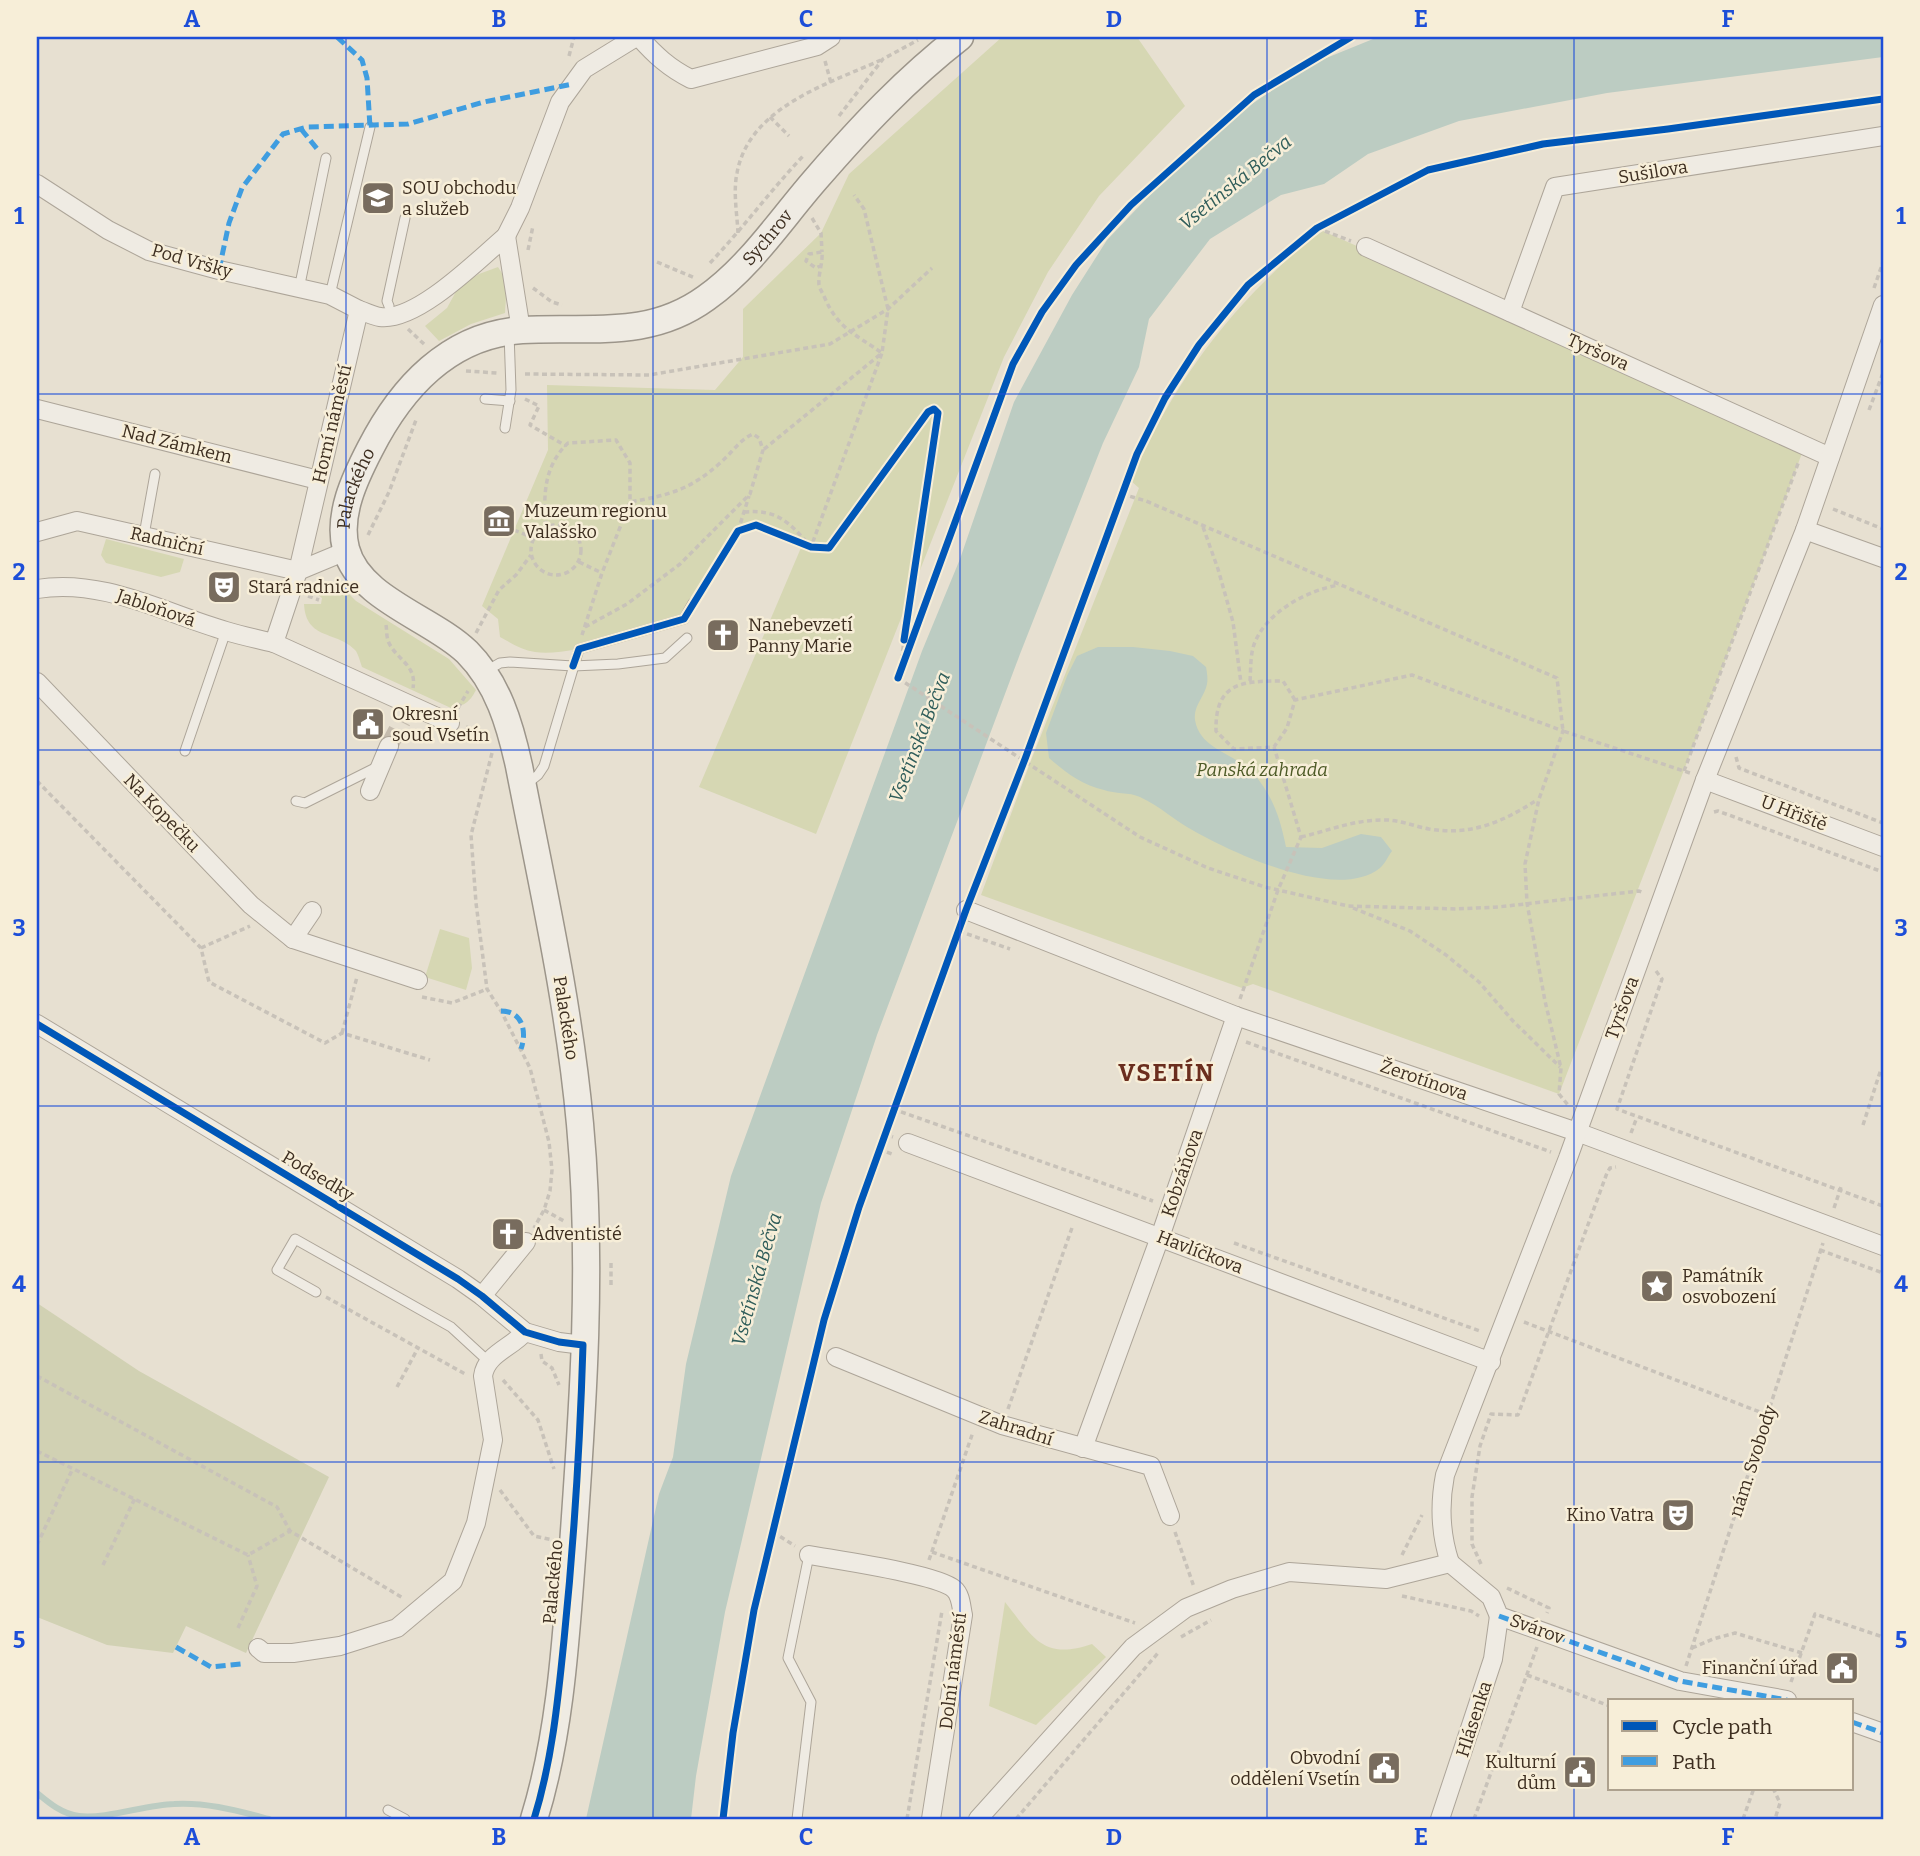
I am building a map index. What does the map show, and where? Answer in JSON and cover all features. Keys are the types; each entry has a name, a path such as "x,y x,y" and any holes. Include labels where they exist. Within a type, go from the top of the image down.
{"street":[{"path":"359,310 381,317 391,311 410,312 443,289 506,236 520,208 560,102 583,69 637,37 658,59 691,79 817,46 831,37"},
{"name":"Sychrov","path":"409,390 432,366 473,341 515,331 624,329 661,321 708,297 731,277 880,106 960,37"},
{"name":"Sušilova","path":"1510,312 1555,187 1883,136"},
{"name":"Pod Vršky","path":"37,184 108,230 149,251 330,295 359,310"},
{"path":"506,236 515,331"},
{"name":"Tyršova","path":"1366,247 1830,457"},
{"name":"Tyršova","path":"1450,1563 1440,1516 1445,1475 1483,1359 1508,1316 1705,780 1805,530 1876,303"},
{"name":"Horní náměstí","path":"274,643 298,571 359,310"},
{"name":"Palackého","path":"409,390 385,422 355,481 343,529 356,547 359,574 373,588 492,668 523,786 556,950 577,1088 584,1186 583,1345 575,1516 562,1656 549,1756 534,1819"},
{"name":"Nad Zámkem","path":"37,409 318,480"},
{"name":"Radniční","path":"37,532 77,521 298,571"},
{"path":"1805,530 1883,558"},
{"path":"298,571 356,547"},
{"name":"Jabloňová","path":"37,589 52,587 105,590 226,631 274,643"},
{"path":"274,643 405,713 450,723"},
{"name":"Na Kopečku","path":"37,682 251,905 293,939 418,980"},
{"path":"370,791 389,746"},
{"name":"U Hřiště","path":"1705,780 1883,847"},
{"name":"Žerotínova","path":"966,910 1237,1016 1577,1132 1883,1246"},
{"path":"293,939 312,911"},
{"name":"Kobzáňova","path":"1083,1448 1237,1016"},
{"name":"Podsedky","path":"37,1024 458,1279 525,1332 559,1342 583,1345"},
{"name":"Havlíčkova","path":"908,1143 1483,1359"},
{"path":"482,1296 526,1242"},
{"path":"258,1648 264,1653 293,1653 340,1646 397,1628 453,1581 476,1523 493,1440 480,1371 525,1332"},
{"name":"Zahradní","path":"836,1357 1002,1426 1152,1466 1170,1516"},
{"path":"809,1555 922,1577 946,1585"},
{"path":"978,1819 1133,1647 1192,1605 1232,1589 1289,1572 1386,1579 1450,1563"},
{"name":"Svárov","path":"1450,1563 1491,1597 1492,1620 1542,1631 1680,1681 1781,1699"},
{"name":"Dolní náměstí","path":"932,1819 963,1615 955,1590 946,1585"},
{"name":"Hlásenka","path":"1440,1819 1493,1659 1492,1620"},
{"path":"1854,1723 1883,1733"}],"lane":[{"path":"330,295 370,127"},
{"path":"299,289 326,158"},
{"path":"391,311 387,301 405,218"},
{"path":"505,428 510,401 515,331"},
{"path":"485,399 510,401"},
{"path":"144,536 155,474"},
{"path":"523,786 538,775 544,766 579,649 684,619 694,601"},
{"path":"186,751 226,631"},
{"path":"492,668 518,662 572,666 665,658 687,638"},
{"path":"296,801 305,803 379,767"},
{"path":"316,1292 277,1270 295,1239 451,1328 480,1371"},
{"path":"797,1819 811,1702 788,1658 809,1555"},
{"path":"388,1811 405,1819"}],"path":[{"path":"568,61 575,37"},
{"path":"738,233 735,196 737,172 744,148 770,117 788,104 923,37"},
{"path":"898,678 1013,364 1042,312 1076,265 1131,205 1245,103 1351,37"},
{"path":"824,59 831,83"},
{"path":"834,123 883,59"},
{"path":"770,117 789,136"},
{"path":"686,285 738,233 772,189 807,151"},
{"path":"811,547 882,353 888,309 864,209 854,195"},
{"path":"800,199 821,233 822,265 819,285 829,309 842,327 882,353"},
{"path":"530,262 528,250 535,216"},
{"path":"1307,236 1328,222"},
{"path":"1317,228 1366,247"},
{"path":"822,252 809,254 806,261 816,268 822,265"},
{"path":"657,262 695,278"},
{"path":"1876,303 1883,262"},
{"path":"461,370 476,373 584,376 649,375 830,344 888,309 932,268"},
{"path":"532,287 552,302 572,307"},
{"path":"406,328 429,349"},
{"path":"694,601 738,531 763,450 882,353"},
{"path":"510,401 524,398 539,406 530,425 566,446"},
{"path":"738,531 756,525 811,547 829,548 928,412 937,410 898,678"},
{"path":"356,547 393,481 418,415"},
{"path":"630,502 671,495 704,477 735,449 742,438 753,434 759,438 763,450"},
{"path":"547,526 545,484 560,452 566,446 584,441 616,440 630,463 630,502 602,573 579,649"},
{"path":"1295,700 1412,675 1563,731 1684,771 1805,445"},
{"path":"1117,507 1126,484"},
{"path":"585,627 627,604 680,564 750,494"},
{"path":"1122,494 1146,501 1557,678 1563,731 1539,799 1525,864 1527,903 1545,1001 1561,1068 1559,1094"},
{"path":"1814,502 1883,529"},
{"path":"744,512 775,514 791,524 811,547"},
{"path":"475,635 499,590 516,575 531,555 534,538 547,526 555,524 572,529 581,544 579,562 573,569 557,575 541,570 531,555"},
{"path":"1203,527 1233,621 1241,683"},
{"path":"514,530 534,538"},
{"path":"579,562 602,573"},
{"path":"1250,681 1254,643 1272,618 1301,596 1323,587 1340,585"},
{"path":"389,616 386,625 390,645 412,669 414,676 405,713"},
{"path":"466,628 475,635 492,668"},
{"path":"898,678 1140,837 1208,868 1278,890 1348,906 1410,931 1479,982 1513,1021 1561,1068"},
{"path":"1283,681 1295,700 1287,728 1274,747 1234,748 1216,731 1216,710 1225,695 1241,683 1283,681"},
{"path":"450,723 487,733 492,754 471,835 487,989 530,1068 549,1142 552,1170 550,1191 544,1210 526,1242"},
{"path":"1740,746 1735,759 1739,768 1883,823"},
{"path":"1020,772 1029,747"},
{"path":"1242,989 1281,882 1301,837 1274,747"},
{"path":"37,781 201,948 209,982 325,1043 342,1033 358,976"},
{"path":"1301,837 1357,822 1383,819 1429,829 1456,831 1484,827 1507,819 1539,799"},
{"path":"1708,814 1718,811 1883,872"},
{"path":"1348,906 1455,909 1639,891"},
{"path":"954,944 966,910"},
{"path":"201,948 268,919"},
{"path":"1654,969 1662,979 1617,1109 1883,1206"},
{"path":"342,1033 430,1060"},
{"path":"1246,1042 1556,1154"},
{"path":"1863,1125 1883,1062"},
{"path":"875,1161 898,1096"},
{"path":"893,1109 1161,1205"},
{"path":"1629,1138 1637,1117"},
{"path":"1484,1569 1472,1544 1472,1497 1480,1446 1491,1414 1518,1415 1607,1173 1610,1168 1617,1167"},
{"path":"1831,1217 1842,1184"},
{"path":"544,1210 567,1223"},
{"path":"1231,1242 1486,1333 1483,1359"},
{"path":"1820,1250 1883,1273"},
{"path":"316,1292 418,1348 500,1376 538,1420 556,1474"},
{"path":"1508,1316 1768,1415"},
{"path":"397,1387 418,1348"},
{"path":"37,1376 277,1507 290,1531 422,1609"},
{"path":"922,1577 978,1416"},
{"path":"37,1451 248,1555 257,1587 239,1628"},
{"path":"37,1545 73,1468"},
{"path":"504,1494 534,1536 553,1540"},
{"path":"103,1565 135,1498"},
{"path":"1401,1558 1424,1511"},
{"path":"1170,1516 1192,1605"},
{"path":"770,1545 776,1519"},
{"path":"248,1555 290,1531"},
{"path":"773,1532 809,1555"},
{"path":"932,1552 1155,1630"},
{"path":"907,1819 946,1585"},
{"path":"1474,1819 1549,1608 1506,1587"},
{"path":"1398,1595 1471,1611 1492,1620"},
{"path":"1799,1662 1815,1614 1883,1637"},
{"path":"1181,1637 1215,1618"},
{"path":"1692,1648 1735,1633 1802,1653"},
{"path":"1016,1819 1163,1647"},
{"path":"1527,1675 1608,1705"},
{"path":"1743,1819 1753,1790"},
{"path":"1774,1790 1780,1803 1775,1819"}],"green space":[{"path":"1002,37 1137,37 1185,106 1099,196 1048,272 1004,357 816,834 699,787 803,543 756,525 738,531 684,619 609,642 568,651 535,652 512,644 500,637 498,619 482,606 548,450 547,385 715,390 743,357 743,309 821,233 849,174"},
{"name":"Panská zahrada","path":"1323,231 1805,445 1701,726 1559,1094 1253,984 1242,988 981,895 1139,488 1131,481 1143,453 1188,374 1225,325 1279,267"},
{"path":"498,267 507,281 505,313 471,324 439,341 425,326 447,308 459,286"},
{"path":"106,539 184,559 180,572 161,577 106,563 101,555"},
{"path":"330,584 346,591 356,601 449,659 476,690 469,701 451,708 362,667 356,651 348,644 316,630 306,616 304,604 321,604 322,598 316,593 321,587"},
{"path":"440,929 469,938 472,968 466,990 425,977"},
{"path":"37,1303 139,1371 329,1477 246,1653 186,1626 173,1653 107,1645 37,1617"},
{"path":"1005,1602 1032,1635 1050,1647 1062,1650 1092,1644 1106,1657 1036,1725 989,1706"}],"water":[{"name":"Vsetínská Bečva","path":"1378,37 1883,37 1883,57 1607,93 1459,121 1368,154 1324,184 1281,195 1210,239 1149,319 1139,367 1103,443 1020,654 877,1035 821,1203 725,1612 691,1819 586,1819 659,1494 673,1457 686,1364 731,1176 922,651 960,559 1014,402 1072,295 1107,240 1147,198 1230,119 1309,65"},
{"path":"1098,647 1133,647 1193,656 1206,667 1207,675 1206,688 1195,715 1198,730 1211,745 1246,766 1260,782 1275,808 1286,847 1322,848 1361,834 1381,837 1392,851 1380,868 1361,877 1339,880 1286,871 1212,841 1140,797 1096,788 1061,768 1049,758 1046,733 1077,656"}],"waterway":[{"path":"37,1793 61,1810 79,1816 102,1816 163,1805 198,1804 269,1819"}],"tunnel":[{"path":"389,746 402,721"}],"marked path":[{"path":"337,37 362,60 367,78 370,127"},
{"path":"219,270 229,223 242,188 283,134 307,127 408,124 484,102 573,84"},
{"path":"301,129 318,150"},
{"path":"501,1011 514,1015 522,1024 524,1036 521,1049"},
{"path":"1499,1616 1680,1681 1781,1699"},
{"path":"176,1647 211,1667 241,1664"},
{"path":"1854,1723 1883,1733"}],"cycle path":[{"path":"898,678 1013,364 1042,312 1076,265 1131,205 1254,95 1351,37"},
{"path":"723,1819 733,1733 754,1610 824,1320 859,1207 966,910 1025,759 1137,454 1165,398 1199,345 1248,285 1317,228 1428,170 1543,144 1883,99"},
{"path":"573,666 579,649 684,619 738,531 756,525 811,547 829,548 928,412 934,409 938,413 904,640"},
{"path":"37,1024 458,1279 525,1332 559,1342 583,1345 576,1493 562,1663 550,1753 534,1819"}],"place":[{"name":"SOU obchodu a služeb","path":"378,198"},
{"name":"Muzeum regionu Valašsko","path":"499,521"},
{"name":"Stará radnice","path":"224,587"},
{"name":"Nanebevzetí Panny Marie","path":"723,635"},
{"name":"Okresní soud Vsetín","path":"368,724"},
{"name":"Adventisté","path":"508,1234"},
{"name":"Památník osvobození","path":"1657,1286"},
{"name":"Kino Vatra","path":"1678,1515"},
{"name":"Finanční úřad","path":"1842,1668"},
{"name":"Obvodní oddělení Vsetín","path":"1384,1768"},
{"name":"Kulturní dům","path":"1580,1772"}],"district":[{"name":"VSETÍN","path":"1167,1073"}]}
